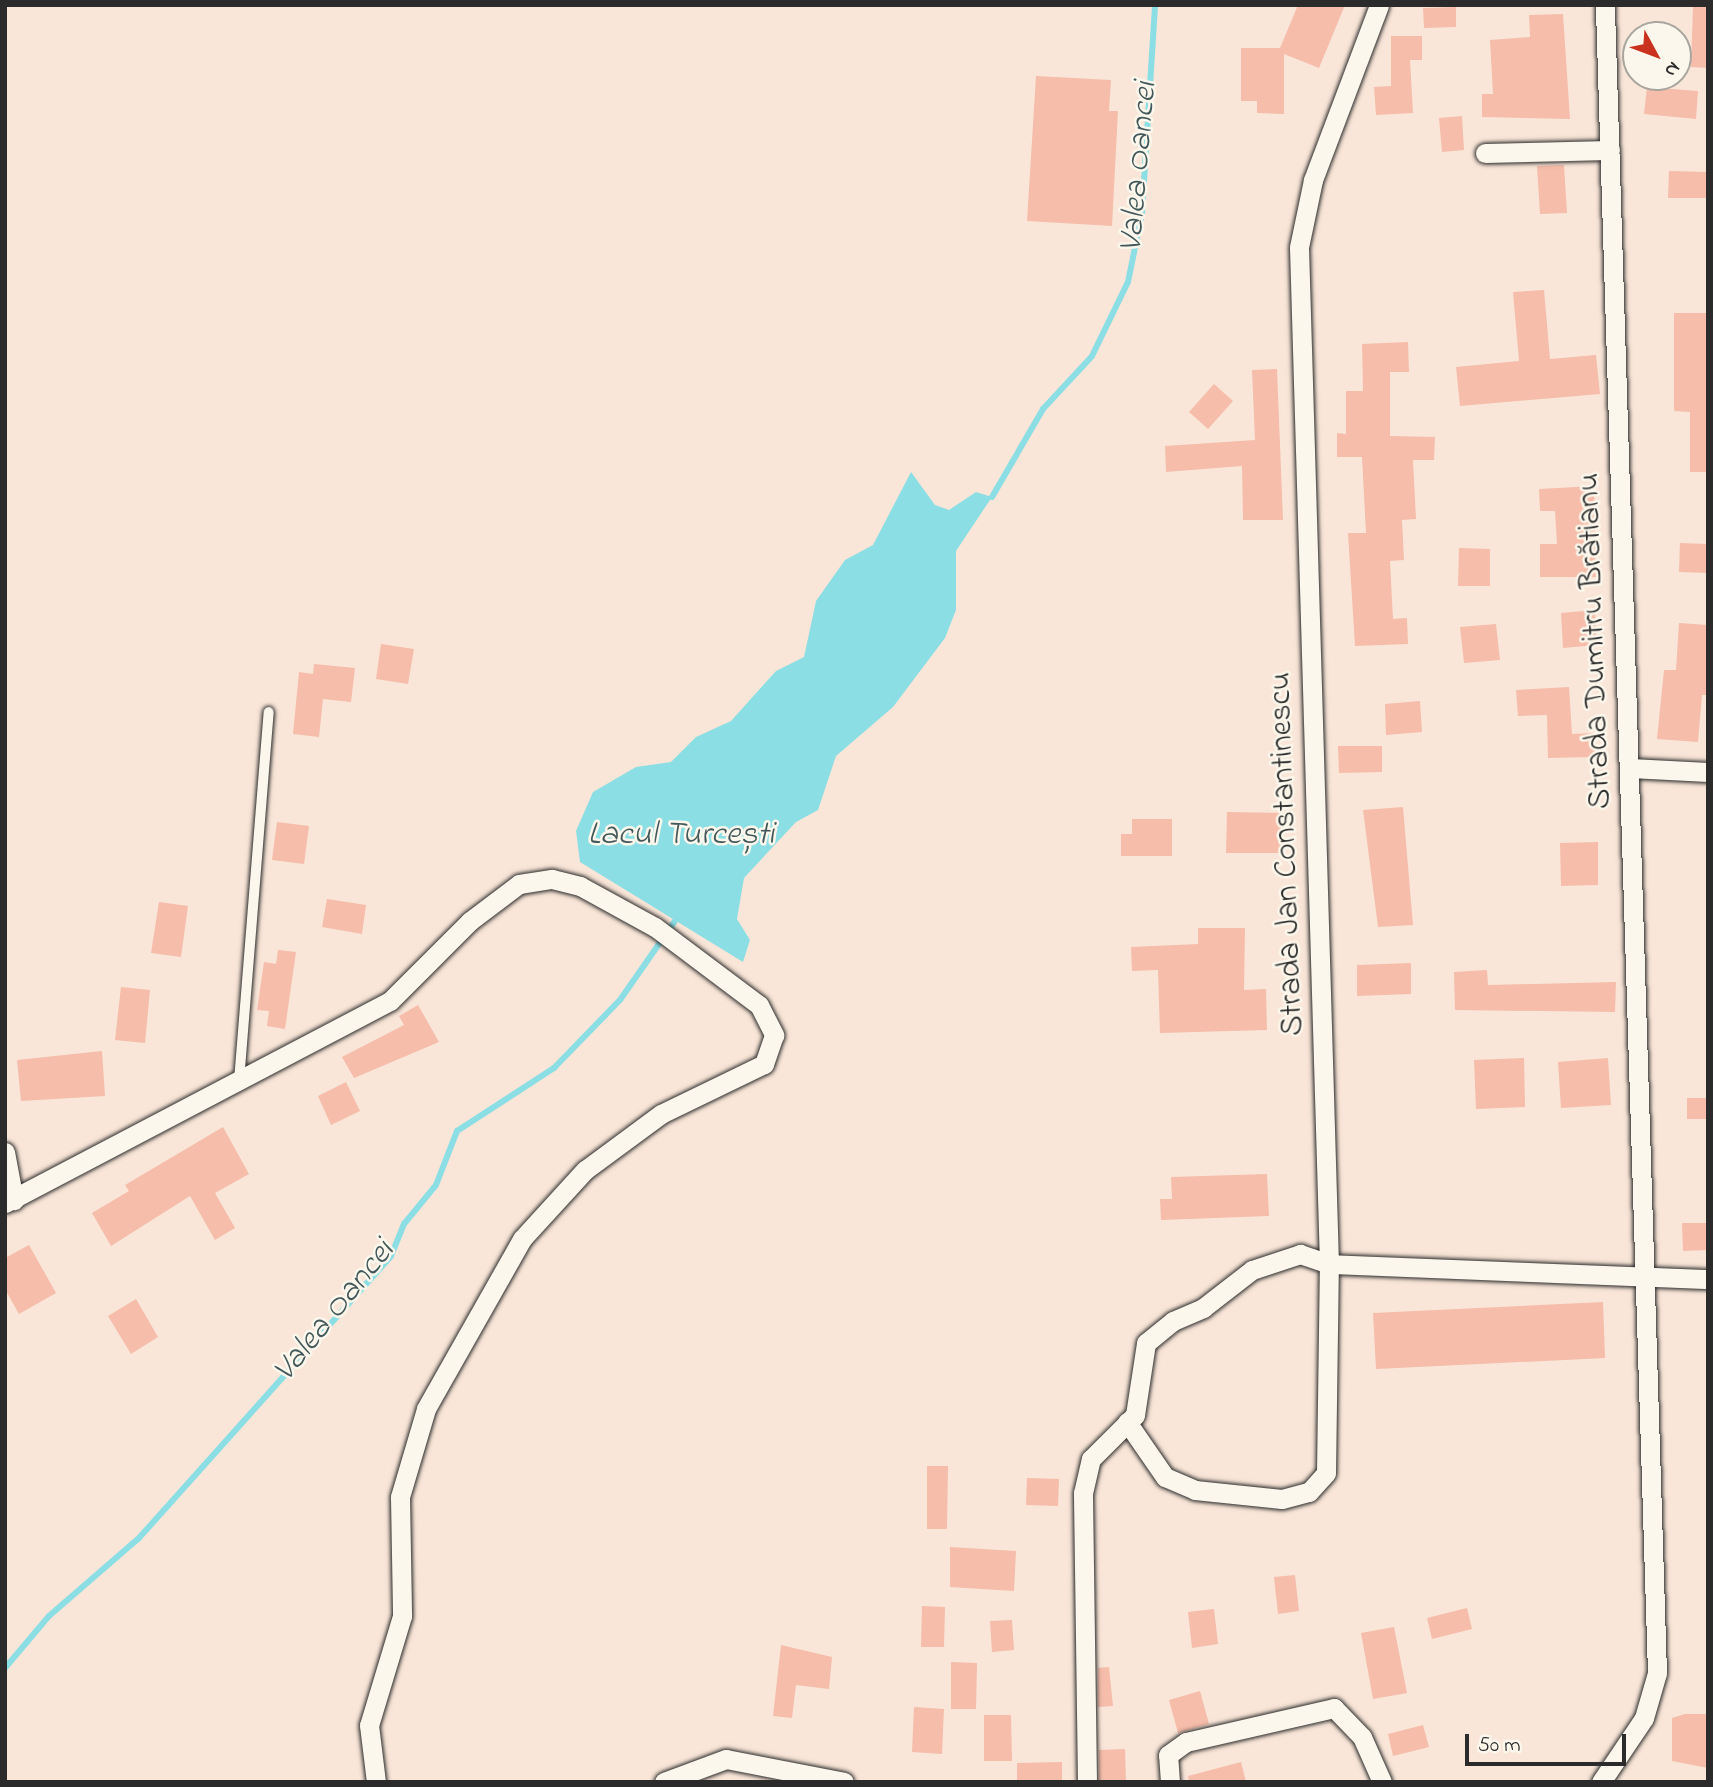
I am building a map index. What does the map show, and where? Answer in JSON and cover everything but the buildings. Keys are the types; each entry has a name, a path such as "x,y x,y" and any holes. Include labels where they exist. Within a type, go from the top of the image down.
{"street":[{"name":"Strada Jan Constantinescu","path":"1127,1422 1166,1477 1195,1490 1282,1499 1309,1492 1326,1473 1331,1443 1329,1264 1299,247 1313,180 1379,5"},
{"name":"Strada Dumitru Brătianu","path":"1601,1782 1644,1718 1657,1673 1647,1485 1647,1274 1605,5"},
{"path":"1485,153 1610,150"},
{"path":"1630,768 1708,772"},
{"path":"5,1152 9,1202 239,1085 390,1001 470,921 519,884 552,879 580,886 719,972 759,1006 774,1035 764,1064 661,1114 585,1170 522,1239 426,1409 400,1497 402,1616 369,1725 376,1782"},
{"path":"1087,1782 1083,1493 1091,1458 1127,1422 1140,1396 1146,1343 1173,1321 1277,1258 1300,1254 1329,1264 1647,1274 1708,1279"},
{"path":"1170,1782 1168,1755 1186,1742 1334,1707 1362,1737 1382,1782"},
{"path":"664,1782 726,1759 844,1782"}],"lane":[{"path":"239,1085 269,712"}],"water":[{"name":"Lacul Turcești","path":"911,472 935,505 949,510 976,492 992,497 956,551 956,610 945,638 893,707 836,756 818,810 796,822 744,878 737,919 750,940 743,962 580,862 576,831 593,792 636,767 671,762 696,737 731,721 776,671 804,657 816,601 845,560 873,545"}],"waterway":[{"name":"Valea Oancei","path":"992,497 1043,409 1092,356 1128,282 1142,213 1155,5"},
{"name":"Valea Oancei","path":"5,1668 49,1616 139,1538 391,1256 404,1224 436,1185 457,1131 554,1068 620,1000 675,921"}]}
